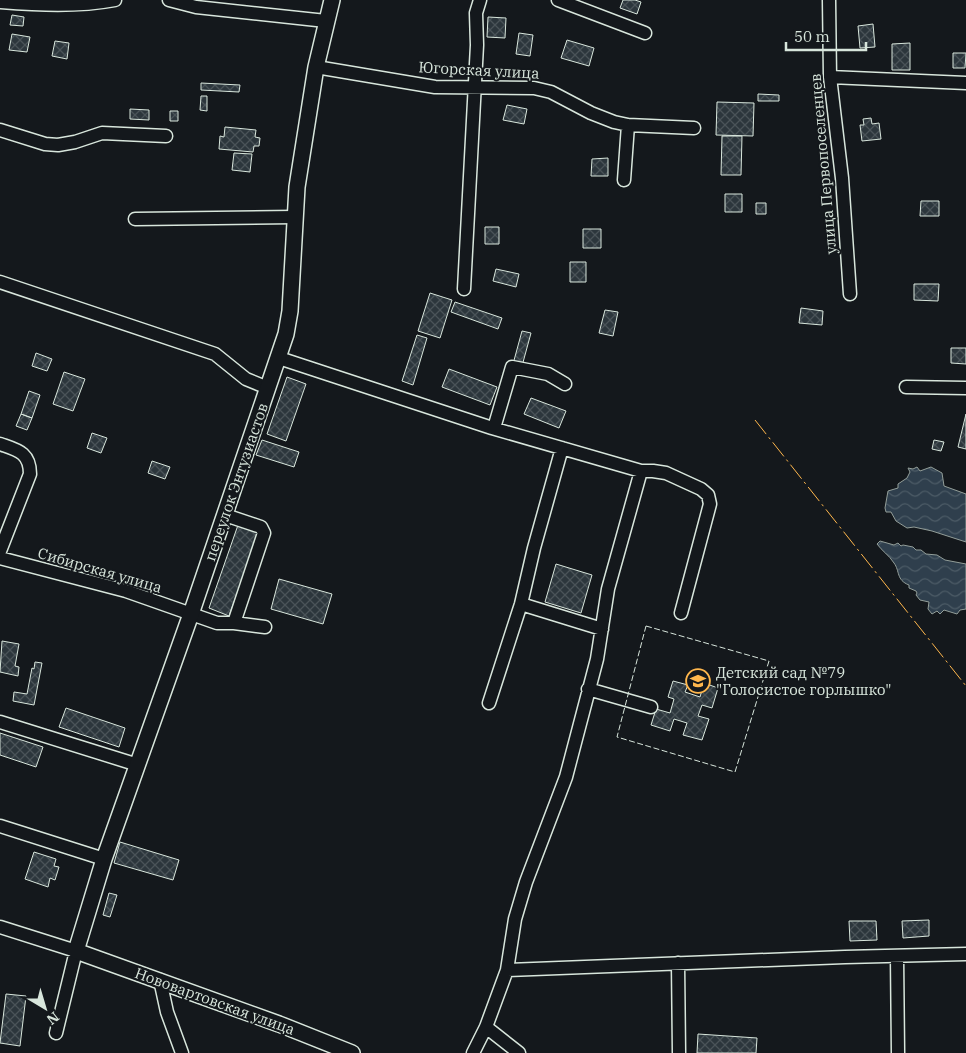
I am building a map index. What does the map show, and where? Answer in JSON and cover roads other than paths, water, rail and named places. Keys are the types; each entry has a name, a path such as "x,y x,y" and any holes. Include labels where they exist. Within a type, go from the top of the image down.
{"main road":[{"name":"переулок Энтузиастов","path":"74,958 104,859 225,516 286,334 290,311 295,217 302,153 316,67 332,0"},
{"name":"Нововартовская улица","path":"74,958 160,980 352,1053"}],"street":[{"path":"0,2 19,4 93,4 115,0"},
{"path":"170,0 196,6 326,21"},
{"path":"464,289 477,45 476,13 480,0"},
{"path":"558,0 645,33"},
{"name":"улица Первопоселенцев","path":"829,0 830,77 842,178 850,294"},
{"name":"Югорская улица","path":"316,67 435,87 534,88 552,92 591,113 614,122 628,125 694,128"},
{"path":"830,77 966,83"},
{"path":"624,180 628,125"},
{"path":"0,130 45,144 58,145 75,142 102,133 166,136"},
{"path":"135,219 295,217"},
{"path":"0,282 215,354 246,379 268,388"},
{"path":"279,358 494,428 641,471 666,473 701,489 708,495 710,504 681,613"},
{"path":"494,428 512,367 548,374 565,384"},
{"path":"906,387 966,388"},
{"path":"0,444 20,451 30,464 30,474 0,551"},
{"path":"490,702 521,604 534,548 562,448"},
{"path":"473,1053 486,1027 507,970 515,919 526,882 566,777 597,659 608,589 641,471"},
{"path":"225,516 261,527 264,533 234,623"},
{"name":"Сибирская улица","path":"0,558 126,591 217,623 265,627"},
{"path":"521,604 602,629"},
{"path":"588,689 651,707"},
{"path":"0,722 138,764"},
{"path":"0,826 104,859"},
{"path":"0,926 74,958 56,1033"},
{"path":"507,970 966,954"},
{"path":"896,956 898,1053"},
{"path":"678,963 680,1053"},
{"path":"160,980 167,1012 182,1053"},
{"path":"486,1027 519,1053"}],"water":[{"path":"917,467 920,471 931,467 942,473 944,486 966,494 966,542 932,531 914,527 907,528 896,521 891,512 886,512 888,491 898,488 898,484 907,478 910,472 908,468 913,469"},
{"path":"880,541 913,547 926,554 937,555 945,560 966,564 966,609 960,610 957,614 944,610 940,614 937,611 932,614 928,609 929,602 920,600 916,595 916,591 909,588 909,585 902,581 894,563 877,544"}],"place":[{"name":"Детский сад №79 \"Голосистое горлышко\"","path":"698,681"}]}
